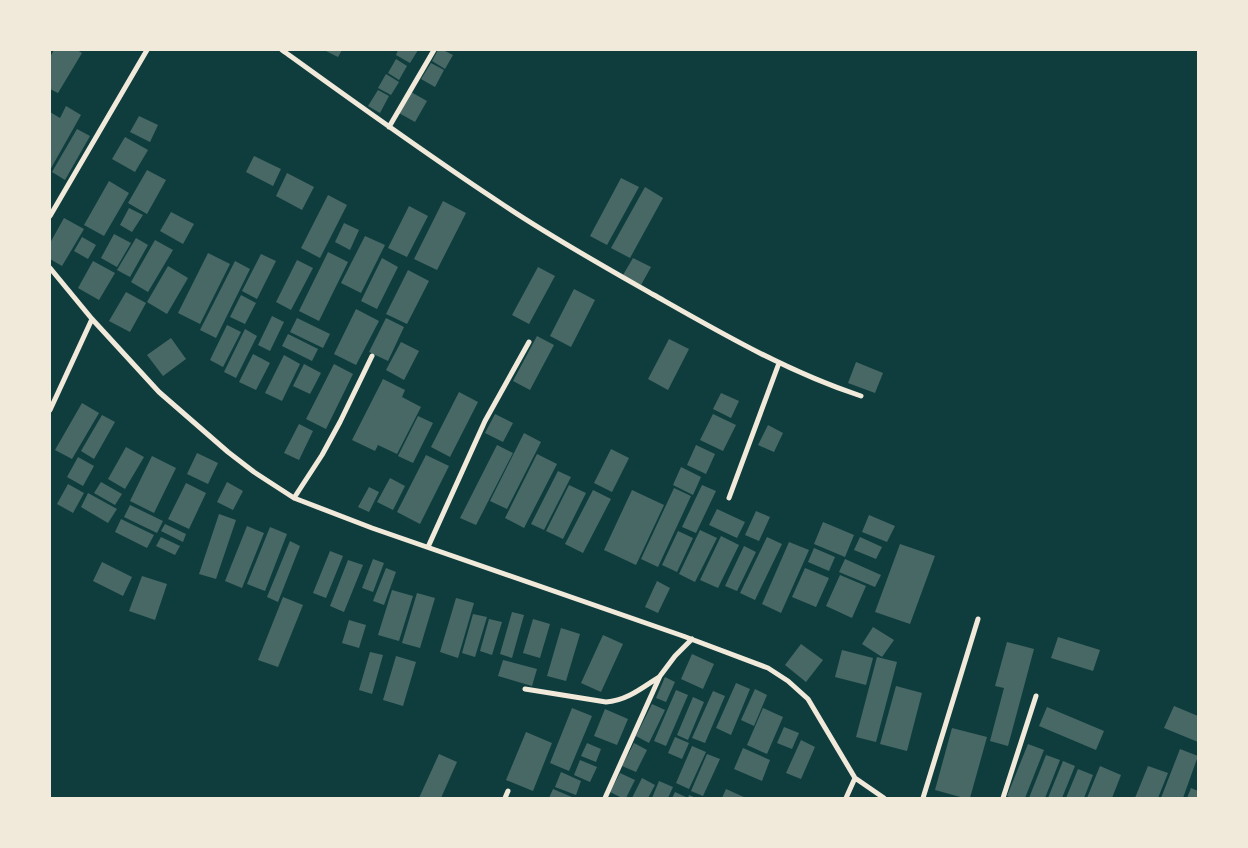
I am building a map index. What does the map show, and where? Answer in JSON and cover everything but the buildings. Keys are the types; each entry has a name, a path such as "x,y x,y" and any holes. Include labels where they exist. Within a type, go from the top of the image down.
{"street":[{"path":"50,216 146,50"},
{"path":"282,50 389,127 503,205 577,250 711,328 779,363 861,396"},
{"path":"389,127 434,50"},
{"path":"50,268 159,392 228,452 254,472 294,498 356,522 692,639 768,668 788,681 808,699 855,778 881,797"},
{"path":"50,410 92,318"},
{"path":"428,547 485,422 529,342"},
{"path":"294,498 322,456 372,356"},
{"path":"729,498 779,363"},
{"path":"923,798 978,619"},
{"path":"605,798 660,676 675,656 692,639"},
{"path":"525,689 598,701 617,702 660,676"},
{"path":"1003,798 1036,696"},
{"path":"846,798 855,778"},
{"path":"505,798 508,791"}]}
